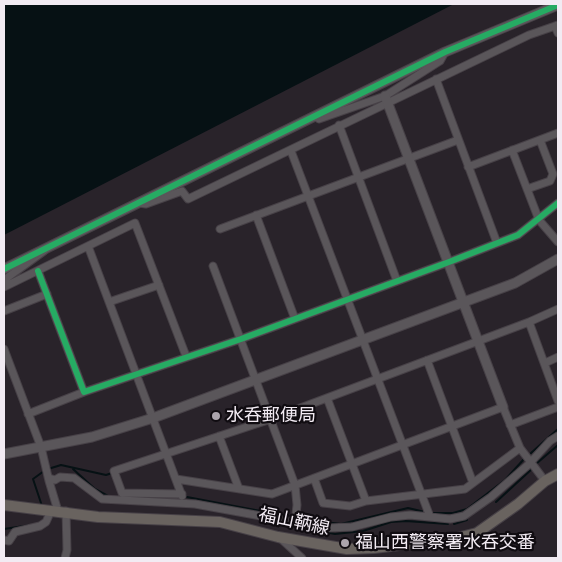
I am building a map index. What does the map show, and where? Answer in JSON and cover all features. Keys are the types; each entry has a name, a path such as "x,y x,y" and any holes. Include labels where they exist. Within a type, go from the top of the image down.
{"main road":[{"name":"福山鞆線","path":"4,505 98,517 220,522 278,536 347,549 374,548 457,538 477,533 518,504 545,481 558,474"}],"street":[{"path":"4,269 445,52 558,5"},
{"path":"314,116 320,119 386,99 436,79 529,35 557,28"},
{"path":"138,203 146,204 182,191 188,199 291,151 386,99 440,61 445,52"},
{"path":"436,79 497,243"},
{"path":"386,99 510,425 520,448 545,481"},
{"path":"339,125 397,281"},
{"path":"468,167 540,140 558,136"},
{"path":"220,229 458,140"},
{"path":"527,189 550,181 553,174 540,140"},
{"path":"512,150 539,220 558,242"},
{"path":"291,151 401,445 429,514"},
{"path":"28,414 186,356 241,339 518,235 558,203"},
{"path":"256,215 295,319"},
{"path":"4,288 135,223 186,356"},
{"path":"88,246 182,496"},
{"path":"4,280 40,256 46,248"},
{"path":"4,454 92,437 153,418 515,282 558,259"},
{"path":"213,266 295,485 298,505 295,522"},
{"path":"38,271 84,392"},
{"path":"109,302 158,284"},
{"path":"4,311 47,294"},
{"path":"195,504 182,496 122,493 114,471 271,419 529,322 558,309"},
{"path":"529,322 558,401"},
{"path":"4,349 42,448 52,510 67,550 65,558"},
{"path":"545,363 558,357"},
{"path":"427,360 473,483"},
{"path":"327,398 366,501"},
{"path":"176,479 272,494 503,407"},
{"path":"510,425 558,407"},
{"path":"219,436 240,489"},
{"path":"47,472 55,480 74,478 102,499 195,504 340,528 410,515 450,519 464,516 479,507 533,465 550,441 558,436"},
{"path":"314,478 323,503 350,506 366,501 465,489 520,448"},
{"path":"163,501 182,496"},
{"path":"4,540 9,540 15,532 40,526 46,522 52,510"},
{"path":"278,536 302,558"}],"shaded area":[{"path":"4,4 454,4 4,235"}],"waterway":[{"path":"531,453 558,429"},
{"path":"536,464 558,445"},
{"path":"433,513 453,513 467,509 505,480 524,459"},
{"path":"48,469 61,465 106,475 112,473"},
{"path":"496,502 533,468"},
{"path":"73,469 95,489 108,496"},
{"path":"42,506 33,479 44,471"},
{"path":"133,497 163,497"},
{"path":"187,497 292,517"},
{"path":"300,519 341,524 408,508 425,512"},
{"path":"454,524 467,520"},
{"path":"283,524 335,534 363,531 391,522 406,521 448,524"},
{"path":"4,529 31,525"}],"cycle path":[{"path":"4,269 445,52 558,5"},
{"path":"38,271 84,392 241,339 518,235 558,203"}],"place":[{"name":"水呑郵便局","path":"216,416"},
{"name":"福山西警察署水呑交番","path":"345,543"}]}
